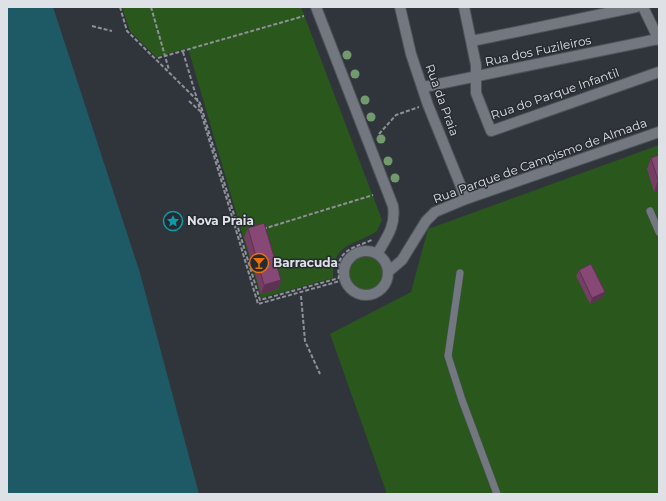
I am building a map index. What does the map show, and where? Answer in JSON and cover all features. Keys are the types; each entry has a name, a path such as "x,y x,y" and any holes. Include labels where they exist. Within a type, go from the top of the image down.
{"street":[{"path":"316,7 393,206 394,214 392,228 377,254"},
{"name":"Rua da Praia","path":"400,7 411,54 424,87 428,105 466,199"},
{"path":"466,7 476,64 475,77"},
{"path":"472,41 636,7"},
{"path":"643,7 659,39"},
{"name":"Rua dos Fuzileiros","path":"424,87 659,39"},
{"name":"Rua do Parque Infantil","path":"475,77 476,93 491,131 659,72"},
{"name":"Rua Parque de Campismo de Almada","path":"388,272 402,260 429,217 442,208 659,132"},
{"path":"364,251 377,254 385,262 388,272 384,285 374,293 360,294 349,286 346,281 345,267 352,256 364,251"}],"lane":[{"path":"650,211 659,232"},
{"path":"460,273 448,356 462,400 497,494"}],"path":[{"path":"120,7 127,31 200,103 258,304 339,280"},
{"path":"151,7 170,70"},
{"path":"158,58 304,16"},
{"path":"92,26 112,31"},
{"path":"183,52 200,112 260,300 339,280"},
{"path":"189,101 200,112"},
{"path":"379,134 398,114 411,108 428,105"},
{"path":"262,229 373,195"},
{"path":"239,236 248,233"},
{"path":"339,280 339,263 346,251 375,238"},
{"path":"301,296 305,341 320,374"}],"green space":[{"path":"122,7 301,7 382,220 377,231 341,251 336,258 333,278 261,298 188,48 156,57 130,31"},
{"path":"659,145 659,494 387,494 330,334 411,292 428,229"},
{"path":"363,256 369,256 378,261 382,267 382,279 378,285 369,290 363,290 354,285 349,276 349,270 354,261"}],"water":[{"path":"7,7 53,7 140,273 199,494 7,494"}],"building":[{"path":"659,155 659,180 658,180 651,158"},
{"path":"264,223 281,280 264,285 248,228"},
{"path":"591,264 605,292 592,298 579,270"}],"place":[{"name":"Nova Praia","path":"173,221"},
{"name":"Barracuda","path":"259,263"}]}
